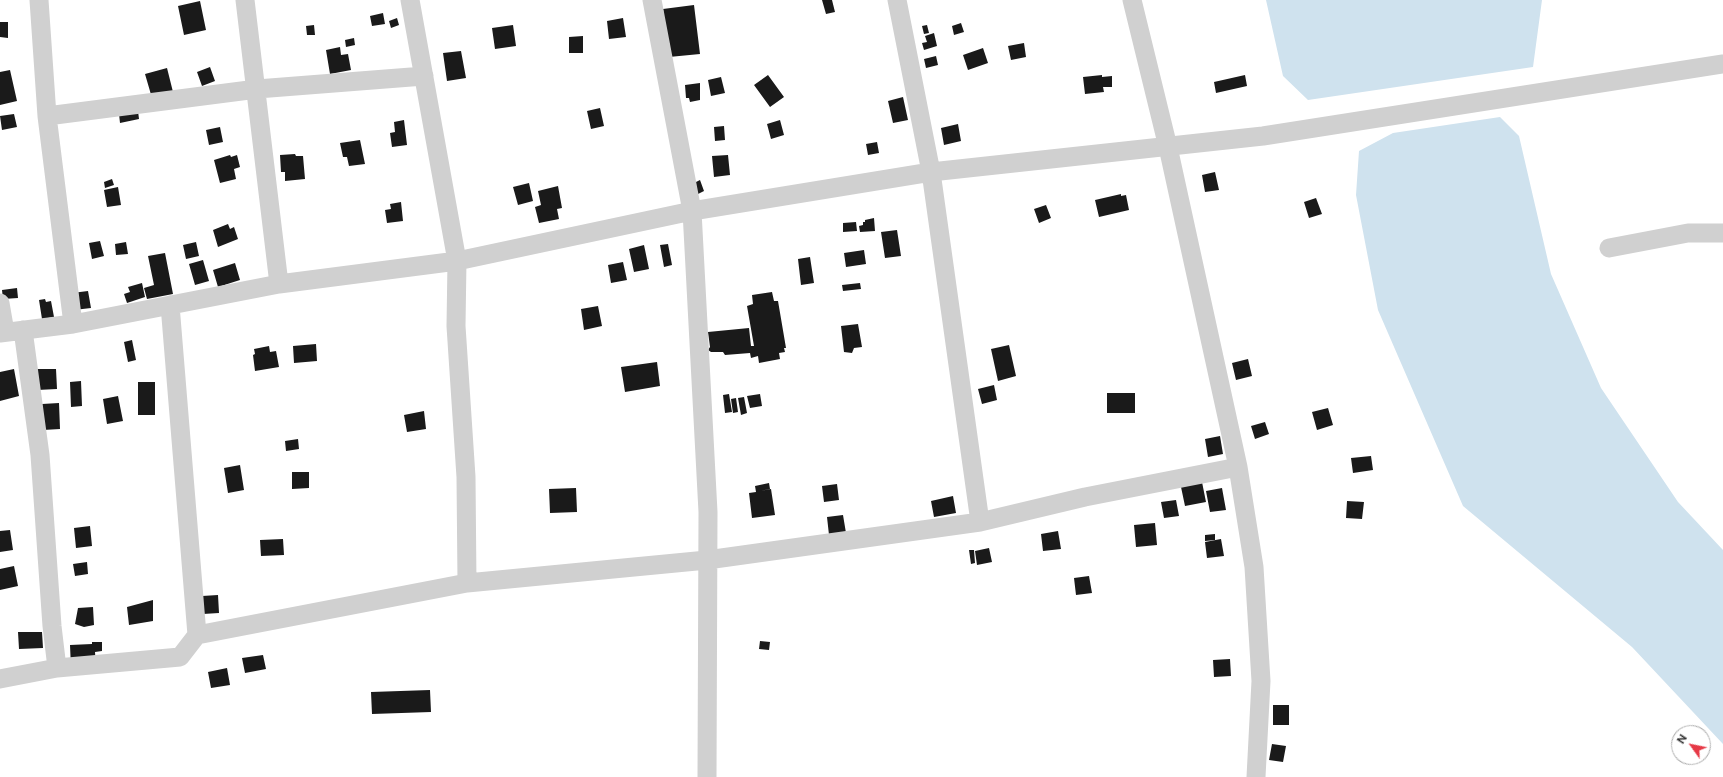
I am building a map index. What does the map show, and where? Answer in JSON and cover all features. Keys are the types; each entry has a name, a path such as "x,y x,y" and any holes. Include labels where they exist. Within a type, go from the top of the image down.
{"street":[{"path":"39,0 47,116 72,324"},
{"path":"245,0 257,89 279,284"},
{"path":"410,0 457,261 456,326 466,477 467,583"},
{"path":"652,0 692,211 708,512 707,777"},
{"path":"897,0 931,172 980,522"},
{"path":"1132,0 1168,147 1238,467 1254,567 1261,681 1256,777"},
{"path":"9,331 72,324 279,284 457,261 692,211 931,172 1263,136 1723,64"},
{"path":"47,116 257,89 424,76"},
{"path":"1609,248 1688,233 1723,233"},
{"path":"0,303 9,331 40,456 52,626 57,668"},
{"path":"170,305 197,635"},
{"path":"0,679 57,668 180,657 197,635 467,583 707,560 980,522 1085,498 1238,467"}],"water":[{"path":"1266,0 1542,0 1533,67 1308,100 1283,76"},
{"path":"1500,117 1519,136 1551,274 1601,388 1678,502 1723,550 1723,744 1711,731 1711,725 1705,725 1632,647 1463,506 1378,310 1356,195 1359,151 1393,133"}],"building":[{"path":"822,0 832,0 835,12 826,14"},
{"path":"200,1 206,30 184,35 178,6"},
{"path":"694,5 700,54 669,57 663,9"},
{"path":"383,13 385,24 372,26 370,16"},
{"path":"397,18 399,25 391,28 389,21"},
{"path":"623,18 626,37 609,39 607,21"},
{"path":"0,22 8,22 8,38 0,37"},
{"path":"961,23 964,32 954,35 952,26"},
{"path":"314,25 315,35 307,35 306,26"},
{"path":"513,25 516,46 495,49 492,28"},
{"path":"927,25 929,33 924,34 922,26"},
{"path":"934,33 937,46 924,50 922,43 927,42 925,36"},
{"path":"583,36 583,53 569,53 569,37"},
{"path":"354,38 355,45 346,47 345,40"},
{"path":"1024,43 1026,57 1011,60 1008,46"},
{"path":"340,47 341,55 348,54 351,70 330,74 326,50"},
{"path":"983,48 988,63 968,70 963,55"},
{"path":"461,51 466,78 447,81 443,53"},
{"path":"936,56 938,65 926,68 924,59"},
{"path":"210,67 215,81 202,86 197,72"},
{"path":"167,68 173,92 152,98 145,74"},
{"path":"10,70 17,101 0,105 0,72"},
{"path":"768,75 784,97 770,107 754,85"},
{"path":"1102,75 1102,77 1112,76 1112,87 1103,87 1104,92 1085,94 1083,77"},
{"path":"1245,75 1247,86 1216,93 1214,82"},
{"path":"721,77 725,93 711,96 708,80"},
{"path":"700,83 700,100 690,102 689,98 686,98 685,85"},
{"path":"903,97 908,120 893,123 888,101"},
{"path":"600,108 604,126 591,129 587,111"},
{"path":"138,111 139,119 120,123 119,114"},
{"path":"14,114 17,127 2,130 0,116"},
{"path":"404,120 407,145 392,147 390,133 395,132 394,122"},
{"path":"780,120 784,135 771,139 767,124"},
{"path":"958,124 961,141 944,145 941,128"},
{"path":"724,126 725,140 715,141 714,127"},
{"path":"220,127 223,142 209,145 206,130"},
{"path":"360,140 365,164 349,166 347,157 343,157 340,143"},
{"path":"877,142 879,153 868,155 866,144"},
{"path":"295,154 296,156 303,156 305,179 285,181 285,172 281,172 280,155"},
{"path":"230,155 231,157 237,155 240,167 234,169 236,179 220,183 214,160"},
{"path":"728,155 730,175 714,177 712,156"},
{"path":"1215,172 1219,190 1205,192 1202,175"},
{"path":"112,179 114,185 105,188 104,182"},
{"path":"700,180 704,191 696,195 692,184"},
{"path":"529,183 533,201 518,205 513,187"},
{"path":"558,186 562,208 557,209 559,219 539,223 535,207 541,205 538,191"},
{"path":"118,187 121,205 107,207 104,190"},
{"path":"1121,194 1121,196 1126,195 1129,210 1099,217 1095,200"},
{"path":"1316,198 1322,214 1309,218 1304,202"},
{"path":"401,202 403,221 387,223 385,210 391,209 390,204"},
{"path":"1046,205 1051,218 1039,223 1034,209"},
{"path":"874,218 875,231 860,232 859,226 863,225 865,220"},
{"path":"856,222 857,231 843,232 843,223"},
{"path":"228,224 230,229 234,227 238,239 218,247 213,230"},
{"path":"897,230 901,256 885,258 881,232"},
{"path":"100,241 104,256 92,259 89,243"},
{"path":"126,242 128,254 116,255 115,244"},
{"path":"196,242 199,256 186,259 183,245"},
{"path":"668,244 672,265 664,267 660,245"},
{"path":"644,245 649,269 634,272 629,249"},
{"path":"864,250 866,264 846,267 844,253"},
{"path":"165,253 173,294 147,299 144,288 154,285 148,256"},
{"path":"810,257 814,283 801,285 798,259"},
{"path":"203,260 209,281 195,285 189,264"},
{"path":"623,262 627,280 611,283 608,265"},
{"path":"235,263 240,280 218,287 213,270"},
{"path":"142,283 145,297 127,303 124,294 130,292 128,287"},
{"path":"860,283 861,289 843,291 842,285"},
{"path":"17,288 18,298 3,299 2,290"},
{"path":"88,291 91,308 74,310 72,293"},
{"path":"772,292 774,301 778,301 786,348 784,348 785,352 779,353 780,359 759,363 758,356 751,358 750,353 725,355 723,352 711,352 708,350 710,347 708,332 749,328 751,346 754,346 747,306 753,304 752,295"},
{"path":"45,299 46,302 51,301 54,317 42,319 39,300"},
{"path":"598,306 602,326 584,330 581,309"},
{"path":"858,324 862,347 854,348 852,353 844,352 841,326"},
{"path":"132,340 136,360 128,362 124,342"},
{"path":"316,344 317,361 294,363 293,346"},
{"path":"1009,345 1016,376 998,381 991,349"},
{"path":"269,346 270,352 276,351 279,367 255,371 253,355 255,354 254,349"},
{"path":"1248,359 1252,376 1236,380 1232,363"},
{"path":"657,362 660,386 625,392 621,367"},
{"path":"14,369 19,396 0,401 0,372"},
{"path":"37,369 56,369 57,389 37,390"},
{"path":"81,381 82,406 71,407 70,382"},
{"path":"138,382 155,382 155,415 138,415"},
{"path":"994,385 997,400 982,404 978,389"},
{"path":"1107,393 1135,393 1135,413 1107,413"},
{"path":"729,394 732,412 725,413 723,395"},
{"path":"760,394 762,406 750,408 747,396"},
{"path":"118,396 123,421 107,424 103,399"},
{"path":"744,397 747,413 741,415 738,398"},
{"path":"736,398 738,412 733,413 731,399"},
{"path":"59,403 60,429 43,430 42,404"},
{"path":"1328,408 1333,425 1317,430 1312,412"},
{"path":"424,411 426,429 407,432 404,415"},
{"path":"1265,422 1269,434 1255,439 1251,426"},
{"path":"1220,436 1223,454 1208,457 1205,439"},
{"path":"298,439 299,449 286,451 285,441"},
{"path":"1371,456 1373,470 1353,473 1351,458"},
{"path":"240,465 244,490 228,493 224,468"},
{"path":"292,472 309,472 309,488 292,489"},
{"path":"1202,482 1206,502 1185,506 1181,487"},
{"path":"769,483 770,489 760,491 771,489 775,515 752,518 749,493 756,492 755,486"},
{"path":"837,484 839,500 824,502 822,486"},
{"path":"576,488 577,512 550,513 549,489"},
{"path":"1222,488 1226,510 1210,512 1206,491"},
{"path":"953,496 956,513 934,517 931,501"},
{"path":"1176,500 1179,516 1164,518 1161,502"},
{"path":"1347,501 1364,502 1362,519 1346,518"},
{"path":"843,515 846,533 829,535 827,517"},
{"path":"1155,523 1157,545 1136,547 1134,525"},
{"path":"90,526 92,546 76,548 74,528"},
{"path":"10,530 13,550 0,552 0,531"},
{"path":"1058,531 1061,549 1043,551 1041,534"},
{"path":"1215,534 1215,540 1205,541 1205,535"},
{"path":"283,539 284,555 261,556 260,540"},
{"path":"1221,539 1224,556 1207,558 1205,542"},
{"path":"989,548 992,562 977,565 975,551"},
{"path":"969,550 974,550 975,563 971,564"},
{"path":"87,562 88,574 75,576 73,564"},
{"path":"14,566 18,586 0,590 0,569"},
{"path":"1089,576 1092,593 1076,595 1074,578"},
{"path":"218,595 219,613 203,614 202,596"},
{"path":"153,600 153,621 129,625 127,607"},
{"path":"93,607 94,625 84,627 75,624 78,608"},
{"path":"18,632 42,632 43,648 19,649"},
{"path":"760,641 770,642 769,650 759,649"},
{"path":"92,642 102,642 102,651 95,652 96,667 71,668 70,645 92,644"},
{"path":"263,655 266,669 245,673 242,658"},
{"path":"1230,659 1231,676 1214,677 1213,660"},
{"path":"227,668 230,685 211,688 208,672"},
{"path":"430,690 431,712 372,714 371,692"},
{"path":"1273,705 1289,705 1289,725 1273,725"},
{"path":"1272,744 1286,746 1283,762 1269,760"}]}
